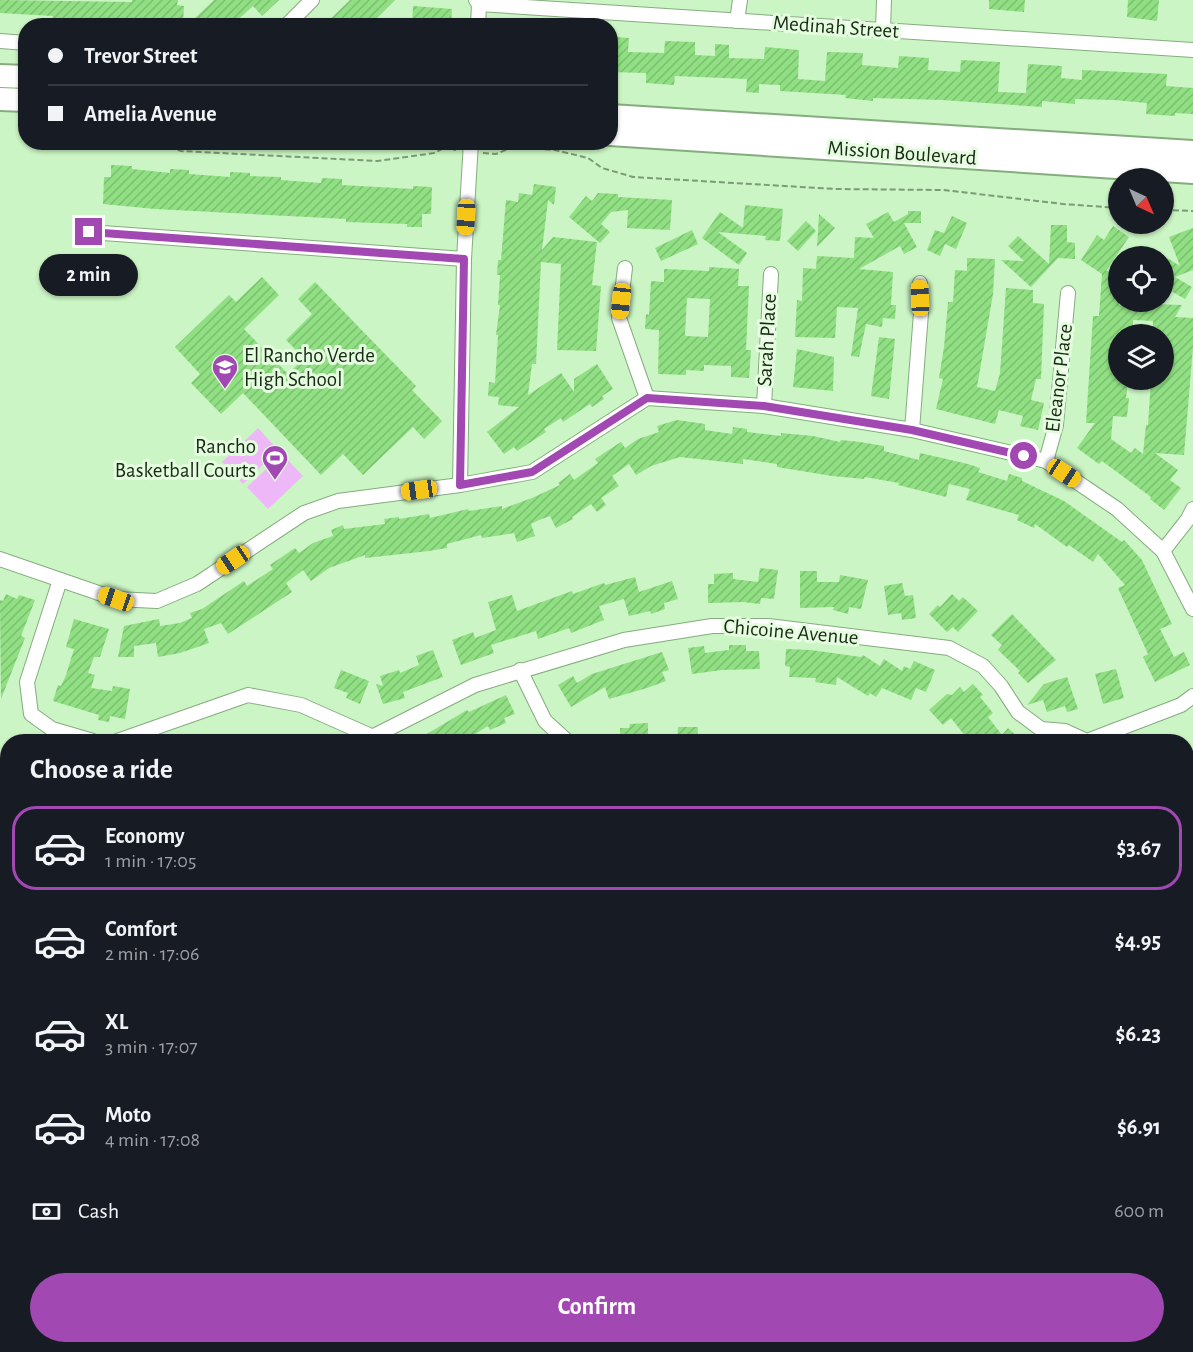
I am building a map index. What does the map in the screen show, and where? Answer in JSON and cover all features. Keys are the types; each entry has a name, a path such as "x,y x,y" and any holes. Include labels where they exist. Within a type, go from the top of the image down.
{"main road":[{"path":"0,76 18,77"},
{"path":"0,99 18,100"},
{"name":"Mission Boulevard","path":"618,116 1193,152"},
{"name":"Mission Boulevard","path":"618,135 1193,172"}],"street":[{"path":"294,18 312,0"},
{"path":"737,21 740,0"},
{"path":"882,30 884,0"},
{"path":"478,2 478,18"},
{"name":"Medinah Street","path":"478,2 592,6 737,21 1193,50"},
{"path":"0,41 18,42"},
{"path":"460,485 464,259 470,150"},
{"path":"89,232 464,259"},
{"path":"625,268 619,318 647,398"},
{"name":"Sarah Place","path":"764,406 771,274"},
{"path":"912,430 921,313 920,284"},
{"name":"Eleanor Place","path":"1046,461 1056,425 1068,293"},
{"path":"0,560 116,599 157,601 197,584 304,513 338,501 460,485 532,472 647,398 764,406 912,430 1046,461 1117,508 1163,551 1193,609"},
{"path":"1163,551 1193,509"},
{"path":"60,580 27,682 31,714 52,729 69,734"},
{"name":"Chicoine Avenue","path":"377,734 476,685 624,640 712,626 768,626 949,648 983,666 1018,711 1041,729 1065,731 1072,734"},
{"path":"520,670 545,721 559,734"},
{"path":"137,734 248,695 301,705 357,734"},
{"name":"Chicoine Avenue","path":"1105,734 1181,705 1193,696"}],"path":[{"path":"178,150 365,161 434,153 440,150"},
{"path":"481,150 496,154 506,150"},
{"path":"555,150 588,158 602,168 633,177 835,189 944,190 1108,207"},
{"path":"1174,210 1193,211"}],"shaded area":[{"name":"Rancho Basketball Courts","path":"258,428 278,450 243,484 222,462"},
{"name":"Rancho Basketball Courts","path":"282,454 303,476 268,509 247,487"}],"building":[{"path":"0,0 132,2 132,0 178,0 177,5 184,6 183,18 52,18 53,16 0,13"},
{"path":"214,0 279,0 262,16 253,6 240,18 195,18"},
{"path":"350,0 395,0 377,18 331,18"},
{"path":"989,0 1025,0 1024,12 989,9"},
{"path":"1128,0 1159,0 1157,21 1127,17"},
{"path":"413,6 452,9 451,18 412,18"},
{"path":"618,37 629,38 628,52 664,53 665,41 695,42 695,55 715,56 715,44 729,45 729,58 764,59 765,47 799,50 798,79 825,81 827,52 863,53 862,65 898,68 899,56 929,58 928,70 960,72 961,60 1000,62 998,92 1026,93 1028,64 1062,66 1061,78 1082,80 1082,70 1167,74 1166,86 1193,88 1193,114 1175,113 1175,116 1146,114 1147,103 1114,100 1075,99 1075,104 1042,101 1042,107 942,100 873,98 873,101 845,98 846,95 780,91 780,85 759,84 759,93 746,92 747,79 675,76 674,85 646,83 646,73 618,72"},
{"path":"111,165 132,166 132,169 170,173 170,169 189,170 189,174 230,177 230,172 250,173 250,176 281,177 281,180 321,183 322,178 342,179 342,185 413,189 413,186 432,187 431,214 422,214 422,227 407,227 407,224 346,222 346,219 103,204 104,177 111,177"},
{"path":"534,184 556,187 554,205 548,200 542,250 553,237 597,242 592,285 601,286 596,351 557,350 561,264 541,262 536,364 532,364 528,395 561,373 574,392 574,379 597,364 613,389 602,396 604,399 592,407 590,404 563,422 561,418 544,429 546,432 517,451 514,447 504,454 487,432 519,407 498,405 499,397 488,396 489,382 495,383 498,335 496,335 500,305 498,305 500,275 497,275 498,260 501,260 506,200 518,202 519,193 532,195"},
{"path":"598,193 618,194 618,197 672,200 670,230 627,228 628,210 611,212 601,224 610,232 600,243 569,217 586,196 592,201"},
{"path":"745,205 783,209 780,241 765,240 766,236 718,232 747,253 739,265 702,238 720,212 743,228"},
{"path":"908,211 921,211 921,223 904,223 917,247 904,254 900,246 859,269 893,272 891,305 896,305 895,319 883,318 882,327 866,324 859,357 851,356 858,308 837,307 835,338 795,337 797,300 802,301 803,268 816,269 817,256 854,258 855,237 874,238 866,224 888,212 894,222 908,214"},
{"path":"819,214 835,228 817,247"},
{"path":"952,216 967,223 956,249 945,244 940,256 927,250 935,230 944,233"},
{"path":"806,221 816,231 798,251 787,241"},
{"path":"1051,225 1067,225 1067,242 1075,243 1075,259 1058,258 1031,287 1001,260 1024,261 1008,246 1018,236 1049,264"},
{"path":"1193,228 1193,270 1175,277 1192,287 1185,299 1174,293 1174,262 1180,266 1169,237"},
{"path":"692,230 698,244 661,261 655,248"},
{"path":"1108,234 1125,234 1129,237 1123,246 1108,246 1106,271 1108,271 1108,312 1174,312 1174,305 1182,305 1175,317 1193,318 1193,347 1184,455 1155,453 1178,470 1170,480 1181,488 1164,510 1150,499 1151,497 1102,461 1099,464 1077,448 1095,423 1086,423 1093,316 1099,316 1102,274 1081,260 1097,235 1104,240"},
{"path":"967,258 995,259 993,294 977,387 995,391 1000,373 1006,288 1033,290 1033,303 1044,304 1041,379 1036,379 1031,400 1044,403 1038,430 1020,426 1023,416 999,410 995,424 936,409 943,379 939,378 948,302 953,302 955,270 967,271"},
{"path":"709,267 739,269 738,286 749,286 746,350 751,350 749,378 731,377 731,366 704,365 704,371 686,370 686,375 658,374 659,330 645,329 646,314 649,315 651,281 664,282 664,269 709,271","holes":["687,298 710,299 708,337 686,336"]},
{"path":"262,277 279,295 244,329 288,374 304,358 286,340 312,314 298,299 315,282 416,386 412,390 442,421 424,439 413,427 363,475 343,454 321,475 243,393 221,414 191,383 200,374 175,347 229,295 236,302"},
{"path":"879,337 895,339 889,399 871,396"},
{"path":"797,349 834,357 833,391 793,387"},
{"path":"677,420 705,424 705,430 732,434 733,427 747,429 747,432 781,436 781,433 813,436 840,442 841,440 884,446 884,451 919,460 920,453 968,464 980,468 978,472 1007,481 1009,474 1022,478 1022,481 1064,501 1122,542 1124,540 1142,560 1172,624 1160,629 1174,657 1184,652 1190,665 1155,682 1143,657 1148,654 1118,588 1125,585 1098,554 1093,562 1035,524 1034,528 1017,520 1019,515 966,500 970,489 949,484 946,497 898,485 899,483 865,477 864,479 832,476 743,459 743,464 680,457 651,466 636,475 629,464 612,476 619,486 601,498 606,505 597,512 591,504 572,517 573,519 556,528 550,516 539,520 531,524 535,536 517,542 514,533 482,538 481,535 447,544 447,548 365,558 365,555 329,568 311,581 303,570 286,583 292,592 228,634 221,623 204,629 209,643 180,653 158,657 156,643 134,646 134,657 118,657 124,626 159,619 160,626 180,623 192,618 190,613 202,609 244,581 247,586 273,569 270,565 295,548 299,553 313,543 333,536 331,530 343,525 344,529 385,524 384,519 399,517 399,519 429,514 430,518 468,509 469,511 502,506 502,509 560,485 558,483 570,474 574,480 598,463 595,459 621,442 625,448 638,439 659,432 657,426"},
{"path":"760,568 778,570 774,599 761,598 760,604 708,603 708,584 714,584 714,574 733,573 733,579 758,582"},
{"path":"800,571 817,571 817,582 839,582 840,575 868,580 861,609 849,607 848,614 833,610 834,607 800,608"},
{"path":"635,577 639,592 672,581 678,599 664,603 665,609 651,614 650,611 629,616 624,599 599,606 604,620 571,633 569,628 538,639 536,631 491,645 494,653 461,665 452,640 473,632 475,638 496,630 488,602 512,595 517,611 572,591 573,594 604,583 605,585"},
{"path":"902,583 905,596 913,595 916,618 902,620 901,613 888,615 884,586"},
{"path":"6,594 17,599 19,595 35,600 21,636 25,638 1,699 0,600 3,601"},
{"path":"952,594 959,601 963,597 978,611 958,632 953,627 947,632 929,614 938,605 940,607"},
{"path":"1012,614 1056,660 1028,683 1018,673 1020,671 998,650 1002,645 991,635"},
{"path":"74,619 109,629 100,657 94,657 88,673 95,675 91,688 112,691 113,686 130,689 125,719 110,716 109,722 98,720 99,715 53,701 58,685 61,686 66,675 74,649 66,647"},
{"path":"729,645 746,645 746,651 759,651 760,669 692,674 688,648 704,646 705,653 729,650"},
{"path":"786,649 861,657 863,655 880,666 884,659 902,671 904,666 910,669 914,661 935,670 926,692 916,688 911,700 882,688 876,697 870,693 868,696 837,677 836,685 815,682 816,678 789,677 790,667 785,666"},
{"path":"433,650 443,677 403,692 405,698 383,704 376,684 383,686 380,676 399,670 400,673 419,665 416,656"},
{"path":"662,652 669,670 662,672 666,681 647,688 609,699 605,687 571,707 558,685 573,676 577,683 592,674"},
{"path":"1116,669 1124,698 1103,704 1095,674"},
{"path":"341,670 369,681 360,704 346,698 348,693 334,688"},
{"path":"1067,677 1078,709 1067,712 1065,706 1047,712 1043,700 1027,705 1044,684"},
{"path":"973,684 983,695 980,697 993,713 988,717 1001,734 964,734 951,718 943,725 929,710 947,694 952,695 960,687 964,692"},
{"path":"506,695 515,714 504,718 506,723 490,730 488,726 475,734 427,734 467,710 469,712"},
{"path":"648,723 648,734 620,734 620,728 629,728 630,724"},
{"path":"678,727 698,727 698,734 678,734"},
{"path":"1008,728 1014,734 1003,734"}],"place":[{"name":"El Rancho Verde High School","path":"225,390"},
{"name":"Rancho Basketball Courts","path":"275,481"}],"route":[{"path":"89,232 464,259 460,485 532,472 647,398 764,406 912,430 1024,456"}]}
